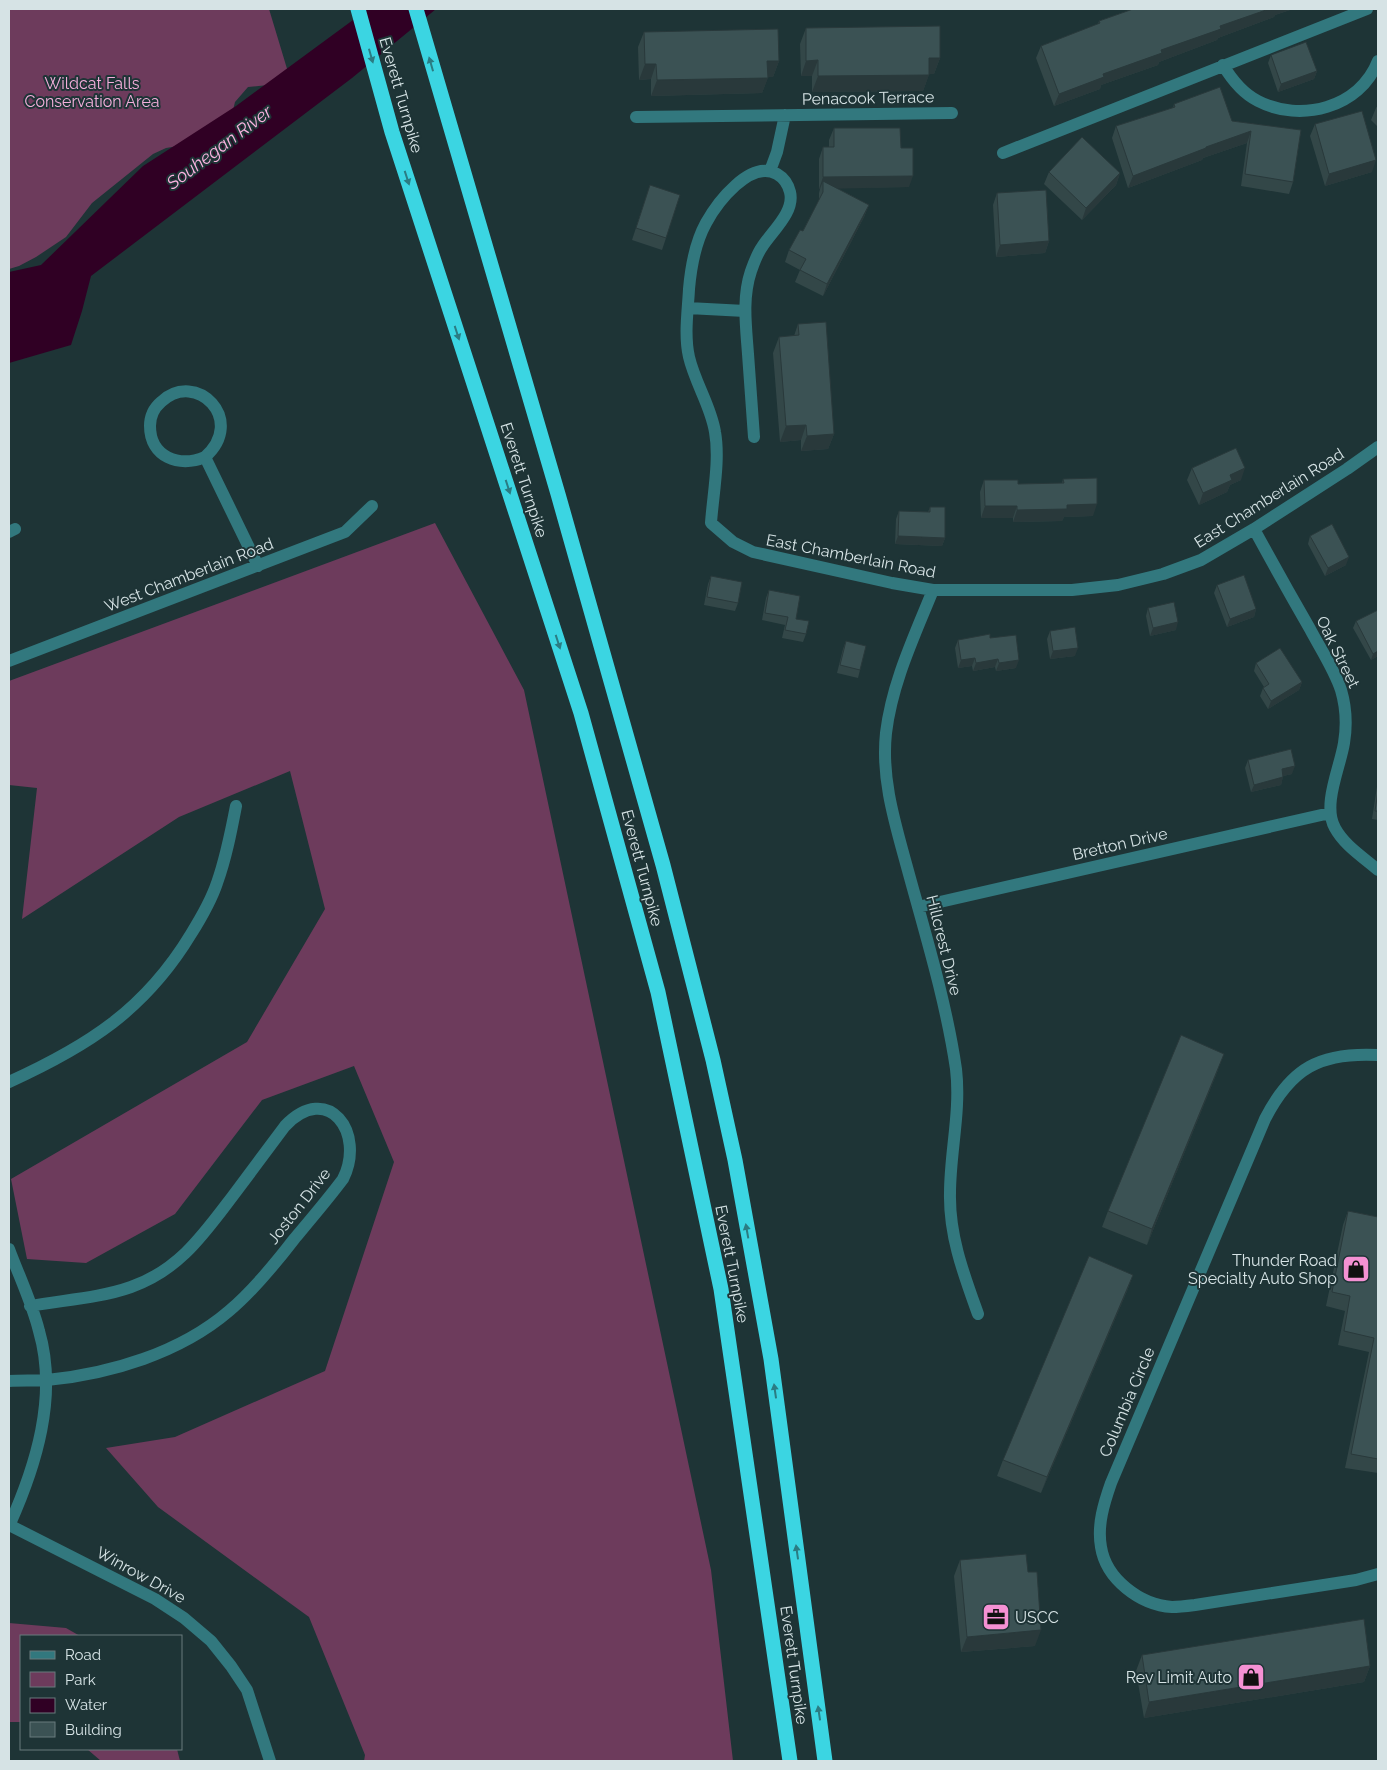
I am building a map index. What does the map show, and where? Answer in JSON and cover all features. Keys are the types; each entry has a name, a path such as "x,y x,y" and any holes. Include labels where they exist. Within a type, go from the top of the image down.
{"highway":[{"name":"Everett Turnpike","path":"358,9 392,132 581,713 658,992 721,1289 790,1761"},
{"name":"Everett Turnpike","path":"416,9 444,111 556,485 658,846 713,1060 735,1160 771,1359 825,1761"}],"street":[{"path":"1003,153 1367,9"},
{"path":"1223,66 1232,80 1256,100 1274,108 1292,111 1314,110 1332,106 1350,97 1370,76 1378,61"},
{"name":"Penacook Terrace","path":"636,117 952,113"},
{"name":"Penacook Terrace","path":"770,171 785,115"},
{"path":"745,311 688,308 694,253 706,223 723,200 745,177 757,171 770,171 782,177 788,185 791,193 791,202 788,211 765,242 755,260 746,290 745,311 754,437"},
{"name":"East Chamberlain Road","path":"688,308 687,335 689,357 711,415 716,441 711,523 732,542 764,556 892,584 933,590 1072,590 1118,585 1164,574 1201,560 1254,529 1347,470 1378,447"},
{"path":"178,392 191,392 202,395 216,408 222,426 220,438 214,449 204,457 194,462 183,463 172,460 162,454 155,446 151,436 150,424 152,414 158,404 167,396 178,392"},
{"path":"204,457 258,566"},
{"name":"West Chamberlain Road","path":"9,661 345,532 372,506"},
{"name":"Oak Street","path":"1254,529 1340,688 1346,722 1344,742 1331,798 1330,813"},
{"name":"Hillcrest Drive","path":"933,590 893,696 886,734 885,775 937,979 956,1069 958,1113 950,1193 950,1212 952,1232 959,1261 978,1314"},
{"path":"9,1082 49,1064 122,1017 161,977 179,953 207,907 217,884 225,857 236,806"},
{"path":"1330,813 1335,829 1343,840 1378,870"},
{"name":"Bretton Drive","path":"918,907 1330,813"},
{"name":"Columbia Circle","path":"1378,1055 1354,1054 1318,1062 1295,1077 1275,1100 1265,1119 1111,1483 1103,1508 1100,1529 1100,1548 1108,1567 1120,1583 1135,1595 1152,1603 1172,1607 1356,1580 1378,1574"},
{"name":"Joston Drive","path":"30,1306 120,1290 144,1282 169,1268 201,1237 294,1116 311,1108 320,1108 329,1111 342,1122 347,1130 351,1155 349,1167 342,1179 264,1276 228,1312 193,1336 162,1352 126,1364 46,1380"},
{"path":"9,1249 39,1331 44,1353 46,1380 42,1431 29,1476 9,1525"},
{"path":"9,1381 46,1380"},
{"name":"Winrow Drive","path":"9,1525 155,1598 184,1618 211,1641 247,1690 270,1761"}],"green space":[{"name":"Wildcat Falls Conservation Area","path":"9,9 269,9 288,72 268,85 248,87 235,102 232,114 178,146 166,148 153,154 92,203 66,237 36,257 9,269"},
{"path":"435,523 524,690 711,1570 733,1761 364,1761 365,1755 309,1617 158,1507 106,1448 175,1437 325,1371 394,1162 354,1066 262,1100 175,1214 86,1263 27,1259 11,1179 247,1042 325,909 290,771 179,817 22,919 37,788 9,785 9,681"},
{"path":"9,1623 66,1628 78,1635 20,1635 20,1722 9,1722"},
{"path":"88,1750 177,1750 180,1761 101,1761"}],"water":[{"name":"Souhegan River","path":"368,9 436,9 352,78 91,276 71,345 9,363 9,272 41,265 143,166 236,106"}],"building":[{"path":"1133,9 1269,9 1220,26 1221,29 1161,50 1162,53 1103,74 1104,77 1059,94 1041,46 1100,23 1099,21"},
{"path":"940,26 940,58 929,58 929,75 818,76 818,60 806,61 806,28"},
{"path":"778,29 779,61 767,61 768,78 657,80 656,64 645,64 644,32"},
{"path":"1306,42 1317,71 1281,84 1271,55"},
{"path":"1220,87 1232,121 1301,130 1293,182 1245,174 1251,131 1133,176 1116,126 1175,107 1174,104"},
{"path":"1362,111 1376,160 1329,174 1315,124"},
{"path":"834,128 900,128 901,148 913,148 913,176 823,177 823,147 834,147"},
{"path":"1082,137 1120,173 1086,208 1049,172"},
{"path":"823,181 869,205 827,284 800,270 806,259 789,250 800,230 803,231 823,192"},
{"path":"650,185 680,195 666,238 636,228"},
{"path":"1046,190 1049,241 1000,245 997,193"},
{"path":"826,322 834,434 807,436 806,425 786,426 779,337 799,335 798,324"},
{"path":"1236,448 1245,468 1230,475 1232,480 1203,493 1192,468"},
{"path":"1097,478 1097,504 1067,505 1067,509 1017,510 1017,506 985,506 984,480 1018,480 1018,484 1064,483 1063,479"},
{"path":"930,507 945,507 945,538 898,536 899,511 930,512"},
{"path":"1332,524 1349,557 1328,568 1310,536"},
{"path":"1244,575 1256,609 1230,619 1217,585"},
{"path":"711,576 742,582 738,603 707,597"},
{"path":"769,590 800,596 796,619 809,621 806,634 785,630 788,617 765,613"},
{"path":"1174,602 1178,622 1153,628 1148,608"},
{"path":"1378,610 1378,651 1373,654 1356,621"},
{"path":"1075,627 1078,648 1053,651 1050,631"},
{"path":"990,634 990,638 1016,635 1019,660 999,663 998,659 976,663 975,658 961,660 958,640"},
{"path":"846,641 866,646 860,670 840,665"},
{"path":"1280,648 1302,682 1271,701 1263,688 1269,684 1256,663"},
{"path":"1291,749 1295,766 1282,769 1283,777 1254,785 1248,760"},
{"path":"1378,791 1378,811 1375,811"},
{"path":"1181,1035 1224,1054 1152,1229 1108,1211"},
{"name":"Thunder Road Specialty Auto Shop","path":"1348,1211 1378,1217 1378,1459 1351,1454 1374,1338 1344,1331 1350,1296 1332,1292"},
{"path":"1089,1256 1133,1275 1047,1477 1003,1460"},
{"name":"USCC","path":"1026,1554 1028,1572 1037,1572 1041,1630 967,1637 960,1560"},
{"name":"Rev Limit Auto","path":"1364,1619 1370,1666 1149,1702 1142,1655"}],"place":[{"name":"Thunder Road Specialty Auto Shop","path":"1356,1269"},
{"name":"USCC","path":"996,1617"},
{"name":"Rev Limit Auto","path":"1251,1677"}]}
